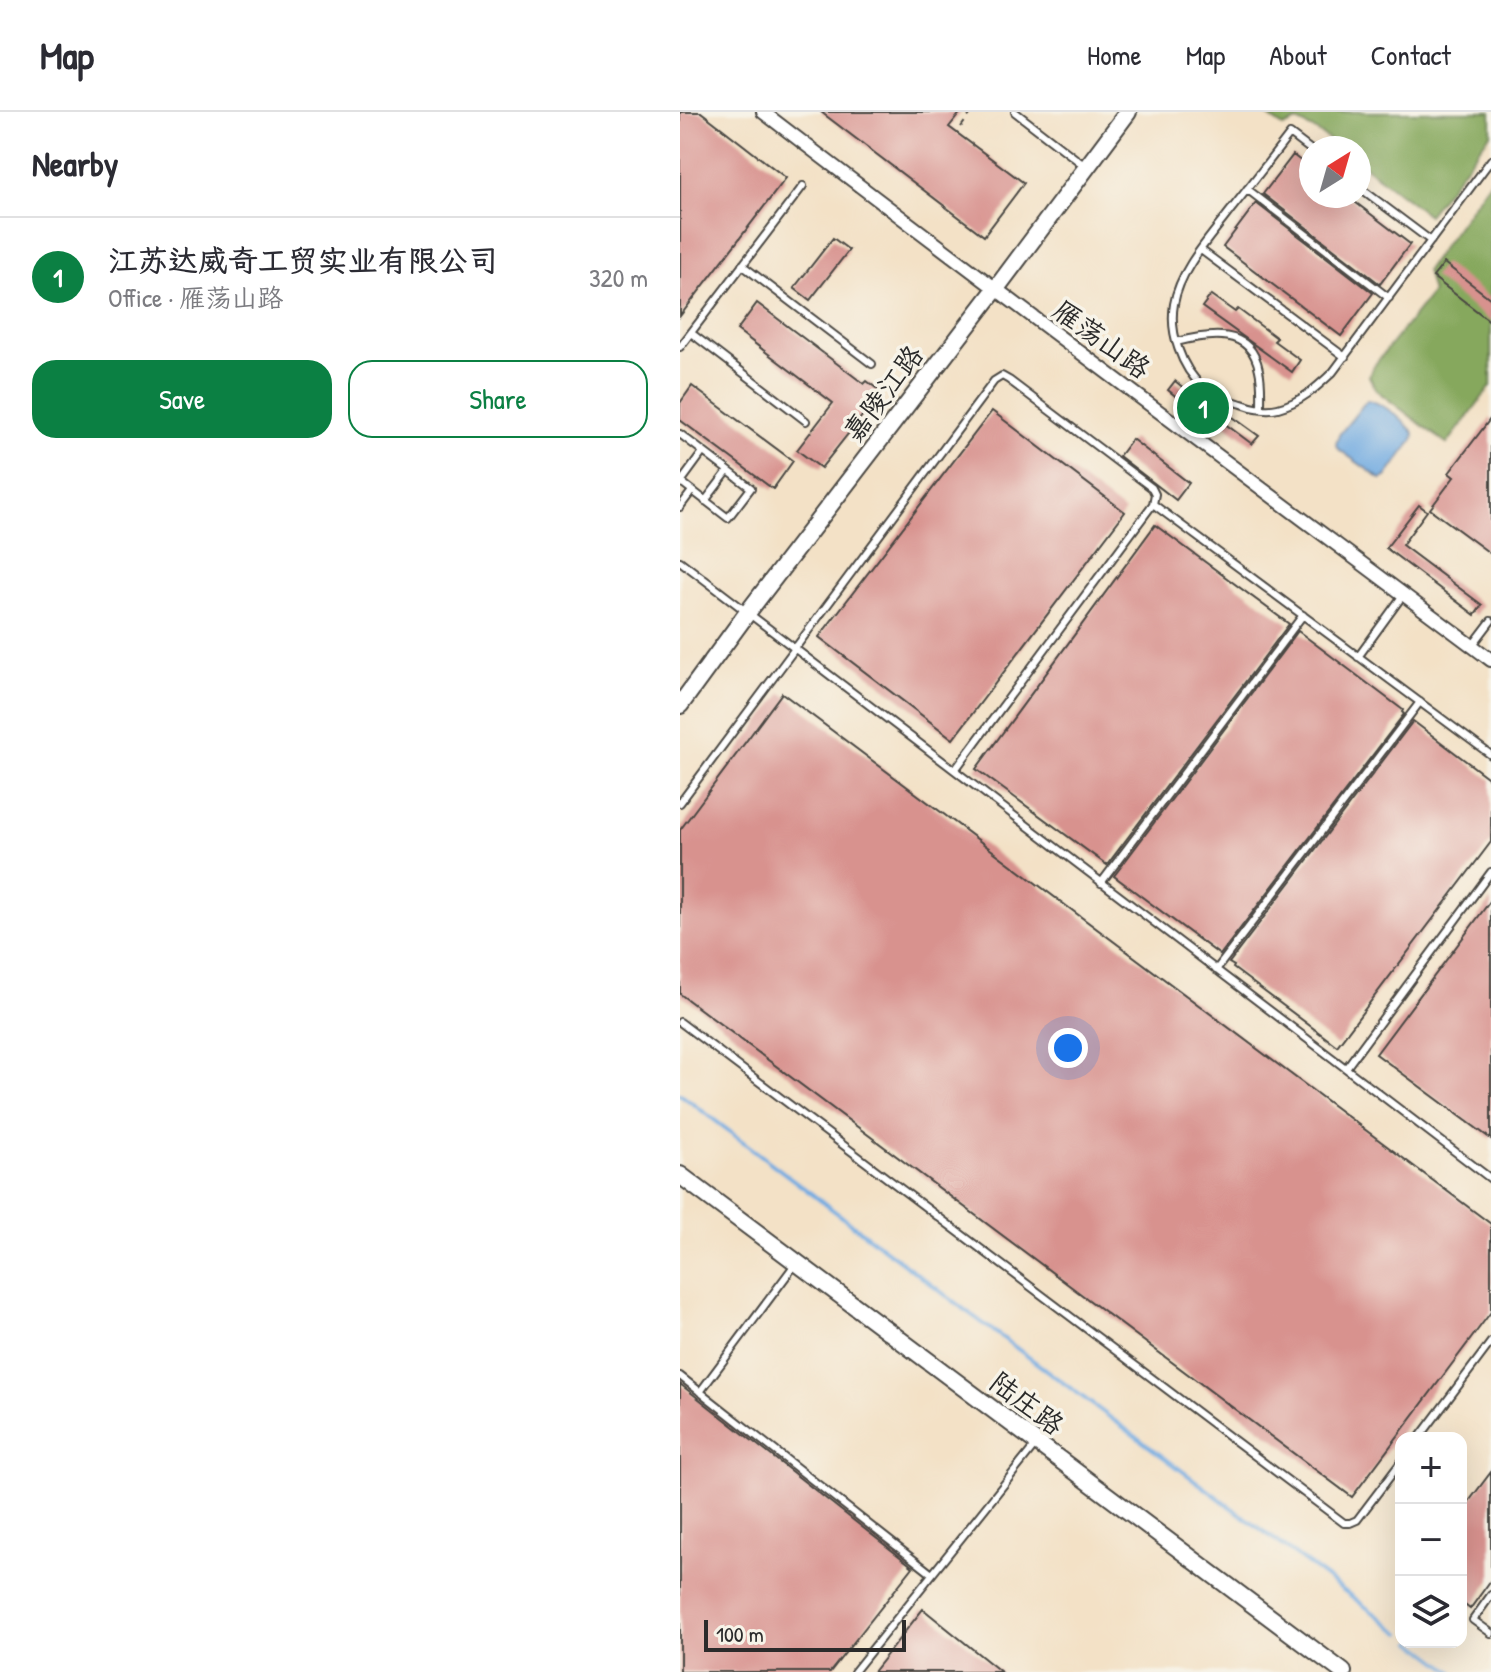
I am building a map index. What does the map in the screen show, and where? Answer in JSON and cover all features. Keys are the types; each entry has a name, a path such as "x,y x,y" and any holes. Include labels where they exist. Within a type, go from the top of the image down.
{"street":[{"name":"雁荡山路","path":"763,112 995,290 1491,660"},
{"name":"嘉陵江路","path":"680,705 1128,112"},
{"name":"陆庄路","path":"680,1175 1343,1672"}],"lane":[{"path":"1015,112 1086,167"},
{"path":"1299,141 1290,134 1247,189 1180,282 1174,305 1172,330 1190,370 1203,387 1224,399 1250,407 1275,409 1305,397 1333,372 1491,160"},
{"path":"680,347 803,186"},
{"path":"1247,189 1389,298"},
{"path":"1371,196 1431,241"},
{"path":"1201,250 1345,357"},
{"path":"742,265 872,364"},
{"path":"691,333 806,421"},
{"path":"1176,342 1214,335 1229,336 1252,351 1259,367 1261,408"},
{"path":"680,803 994,381 1002,376 1152,488 1155,494 1153,504 955,770"},
{"path":"1176,423 1203,387"},
{"path":"680,434 751,488 728,518 680,482 703,452"},
{"path":"705,501 728,471"},
{"path":"680,507 692,491"},
{"path":"1153,504 1491,755"},
{"path":"680,561 1491,1179"},
{"path":"1358,657 1403,594"},
{"path":"1101,883 1303,615"},
{"path":"1472,646 1491,621"},
{"path":"1216,970 1420,702"},
{"path":"1346,1068 1491,872"},
{"path":"680,1022 1344,1523 1357,1520 1395,1470"},
{"path":"700,1392 797,1263"},
{"path":"1424,1432 1491,1342"},
{"path":"680,1376 932,1574"},
{"path":"854,1672 1037,1443"},
{"path":"1491,1595 1473,1620 1491,1633"}],"path":[{"path":"961,127 972,112"}],"green space":[{"path":"1262,112 1491,112 1491,133 1428,215 1371,171 1371,136 1323,136 1297,121 1283,127"},
{"path":"1491,180 1491,386 1447,444 1376,390 1369,376 1432,293 1426,270"}],"water":[{"path":"1367,400 1393,413 1414,433 1413,440 1386,477 1381,479 1337,448 1336,443"}],"building":[{"path":"680,112 701,112 786,178 680,316"},
{"path":"821,112 961,112 949,127 1024,183 984,236"},
{"path":"1293,155 1299,160 1299,208 1363,208 1410,244 1380,284 1263,194"},
{"path":"1256,203 1373,293 1341,336 1223,247"},
{"path":"833,238 849,250 810,300 794,288"},
{"path":"1444,263 1491,299 1491,322 1433,277"},
{"path":"1211,295 1235,312 1238,309 1277,338 1274,341 1300,360 1292,372 1202,307"},
{"path":"757,303 864,384 867,381 881,392 821,468 797,450 833,403 737,330"},
{"path":"1175,381 1190,393 1183,402 1168,390"},
{"path":"692,386 793,461 773,489 680,420 680,403"},
{"path":"992,411 1125,512 953,739 819,637"},
{"path":"1230,415 1259,436 1252,444 1224,423"},
{"path":"1491,418 1491,554 1430,509 1454,477 1449,473"},
{"path":"1132,439 1189,483 1176,500 1119,456"},
{"path":"1419,505 1427,511 1402,545 1482,605 1475,615 1386,548"},
{"path":"1155,525 1289,624 1107,865 976,769"},
{"path":"1298,631 1403,710 1404,714 1220,955 1114,876"},
{"path":"782,693 1491,1224 1491,1312 1401,1432 1395,1432 1395,1440 1352,1497 680,994 680,830"},
{"path":"1413,721 1491,780 1491,842 1337,1046 1229,963"},
{"path":"1491,900 1491,1139 1376,1054"},
{"path":"680,1384 913,1567 830,1672 680,1672"},
{"path":"1491,1472 1491,1580 1470,1609 1467,1607 1467,1504"},
{"path":"923,1609 1001,1672 873,1672"}],"waterway":[{"path":"680,1094 1395,1629"},
{"path":"1421,1648 1453,1672"}],"place":[{"name":"江苏达威奇工贸实业有限公司","path":"1203,408"}]}
